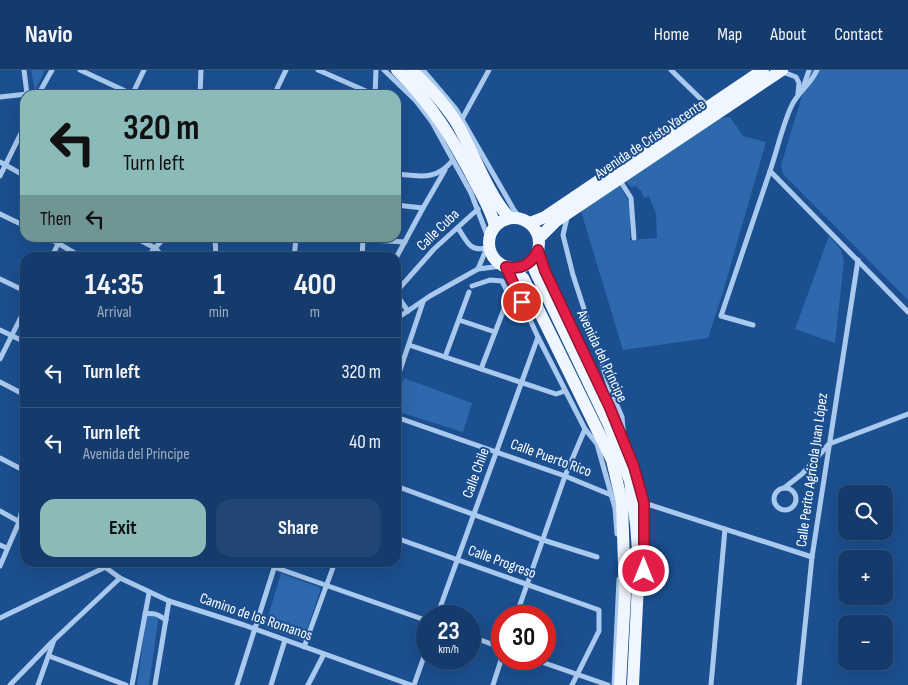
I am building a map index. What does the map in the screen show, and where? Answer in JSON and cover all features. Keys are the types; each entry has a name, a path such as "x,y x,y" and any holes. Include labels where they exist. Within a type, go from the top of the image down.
{"main road":[{"path":"397,70 419,92 452,139 486,204 495,226"},
{"path":"412,70 437,97 458,125 504,213 536,230 539,244 524,266 506,267"},
{"name":"Avenida de Cristo Yacente","path":"520,220 546,217 763,70"},
{"name":"Avenida de Cristo Yacente","path":"539,244 556,221 781,71"},
{"path":"520,220 501,221 495,226 488,244 490,251 495,260 524,278 612,460 622,503 625,594 620,685"},
{"name":"Avenida del Príncipe","path":"539,244 536,273 609,425 630,481 639,564 633,685"}],"street":[{"path":"24,70 28,90"},
{"path":"41,90 52,70"},
{"path":"80,70 122,90"},
{"path":"134,90 144,70"},
{"path":"200,90 201,70"},
{"path":"276,90 286,70"},
{"path":"318,70 364,90"},
{"path":"375,90 376,70"},
{"path":"384,70 416,102 432,122 471,193 488,244 478,269"},
{"path":"423,70 456,109 520,220"},
{"path":"462,119 489,70"},
{"path":"670,70 708,107"},
{"path":"753,325 721,316 791,106 800,92 809,70"},
{"path":"800,92 813,80 817,70"},
{"path":"781,71 796,77 800,92"},
{"path":"0,97 20,95"},
{"path":"0,176 3,163 20,134"},
{"path":"399,252 423,208 452,161"},
{"path":"3,163 20,173"},
{"path":"401,174 426,176 445,170"},
{"path":"770,172 908,312"},
{"path":"619,178 631,198 634,238"},
{"path":"401,206 423,208"},
{"name":"Calle Cuba","path":"401,287 434,249 478,210"},
{"path":"569,212 564,225 563,235 576,285 610,389 622,417 625,445"},
{"path":"0,214 20,224"},
{"path":"458,228 470,247 478,250 488,244"},
{"path":"539,244 557,230 563,235"},
{"path":"63,242 75,252"},
{"path":"144,242 159,252"},
{"path":"151,252 160,242"},
{"path":"401,242 405,242"},
{"name":"Avenida del Príncipe","path":"539,244 545,271 610,408 634,467 644,503 644,571 638,685"},
{"name":"Calle Perito Agrícola Juan López","path":"799,685 812,557 858,260"},
{"path":"401,316 478,269 506,267 538,338 585,429 597,444 615,508 620,568 614,685"},
{"path":"0,279 20,289"},
{"path":"472,286 490,280 502,281 509,296 481,369"},
{"path":"445,358 469,292"},
{"name":"Calle Cuba","path":"401,300 408,311"},
{"path":"401,368 423,301"},
{"path":"0,359 20,319"},
{"path":"459,320 495,332"},
{"path":"0,330 20,339"},
{"name":"Calle Chile","path":"441,605 538,338"},
{"path":"409,346 556,394 566,391"},
{"path":"0,382 20,392"},
{"path":"784,488 792,490 796,496 795,503 786,510 779,508 774,500 776,492 802,474 829,444 908,414"},
{"name":"Calle Puerto Rico","path":"401,418 611,494"},
{"path":"520,605 565,476 585,429"},
{"path":"0,458 20,468"},
{"path":"401,488 543,540 597,557"},
{"path":"644,503 812,557"},
{"path":"0,511 19,522"},
{"path":"0,566 20,518"},
{"path":"711,685 725,529"},
{"name":"Calle Progreso","path":"401,540 599,610 599,631 577,674"},
{"path":"0,545 8,548"},
{"path":"237,685 272,567"},
{"path":"280,567 327,586 416,617"},
{"path":"304,647 334,567"},
{"path":"0,618 106,568"},
{"name":"Camino de los Romanos","path":"106,568 120,578 169,601 254,629 404,684 413,685"},
{"path":"10,685 54,640 120,578"},
{"path":"132,685 149,593"},
{"path":"155,685 169,601"},
{"path":"145,614 152,612 166,620"},
{"path":"38,685 54,640"},
{"path":"271,685 284,640"},
{"path":"308,685 324,654"},
{"path":"49,656 126,685"},
{"path":"556,667 608,685"},
{"path":"413,685 419,670"},
{"path":"493,685 498,670"},
{"path":"572,685 577,674"}],"shaded area":[{"path":"31,70 45,70 35,90"},
{"path":"810,70 908,70 908,300 783,174 781,165"},
{"path":"730,117 743,136 766,142 708,338 623,350 580,208 618,182 630,205 630,240 657,238 656,214 649,196 644,198 637,186 631,187 623,179 717,118"},
{"path":"829,236 841,250 844,261 835,343 795,329"},
{"path":"404,378 472,403 463,432 401,413 401,387"},
{"path":"281,573 321,588 303,641 265,627"},
{"path":"149,615 156,617 158,620 149,685 137,685 146,620"}],"route":[{"path":"522,302 506,267 516,268 524,266 535,257 538,250 545,271 610,408 634,467 644,503 644,571"}]}
